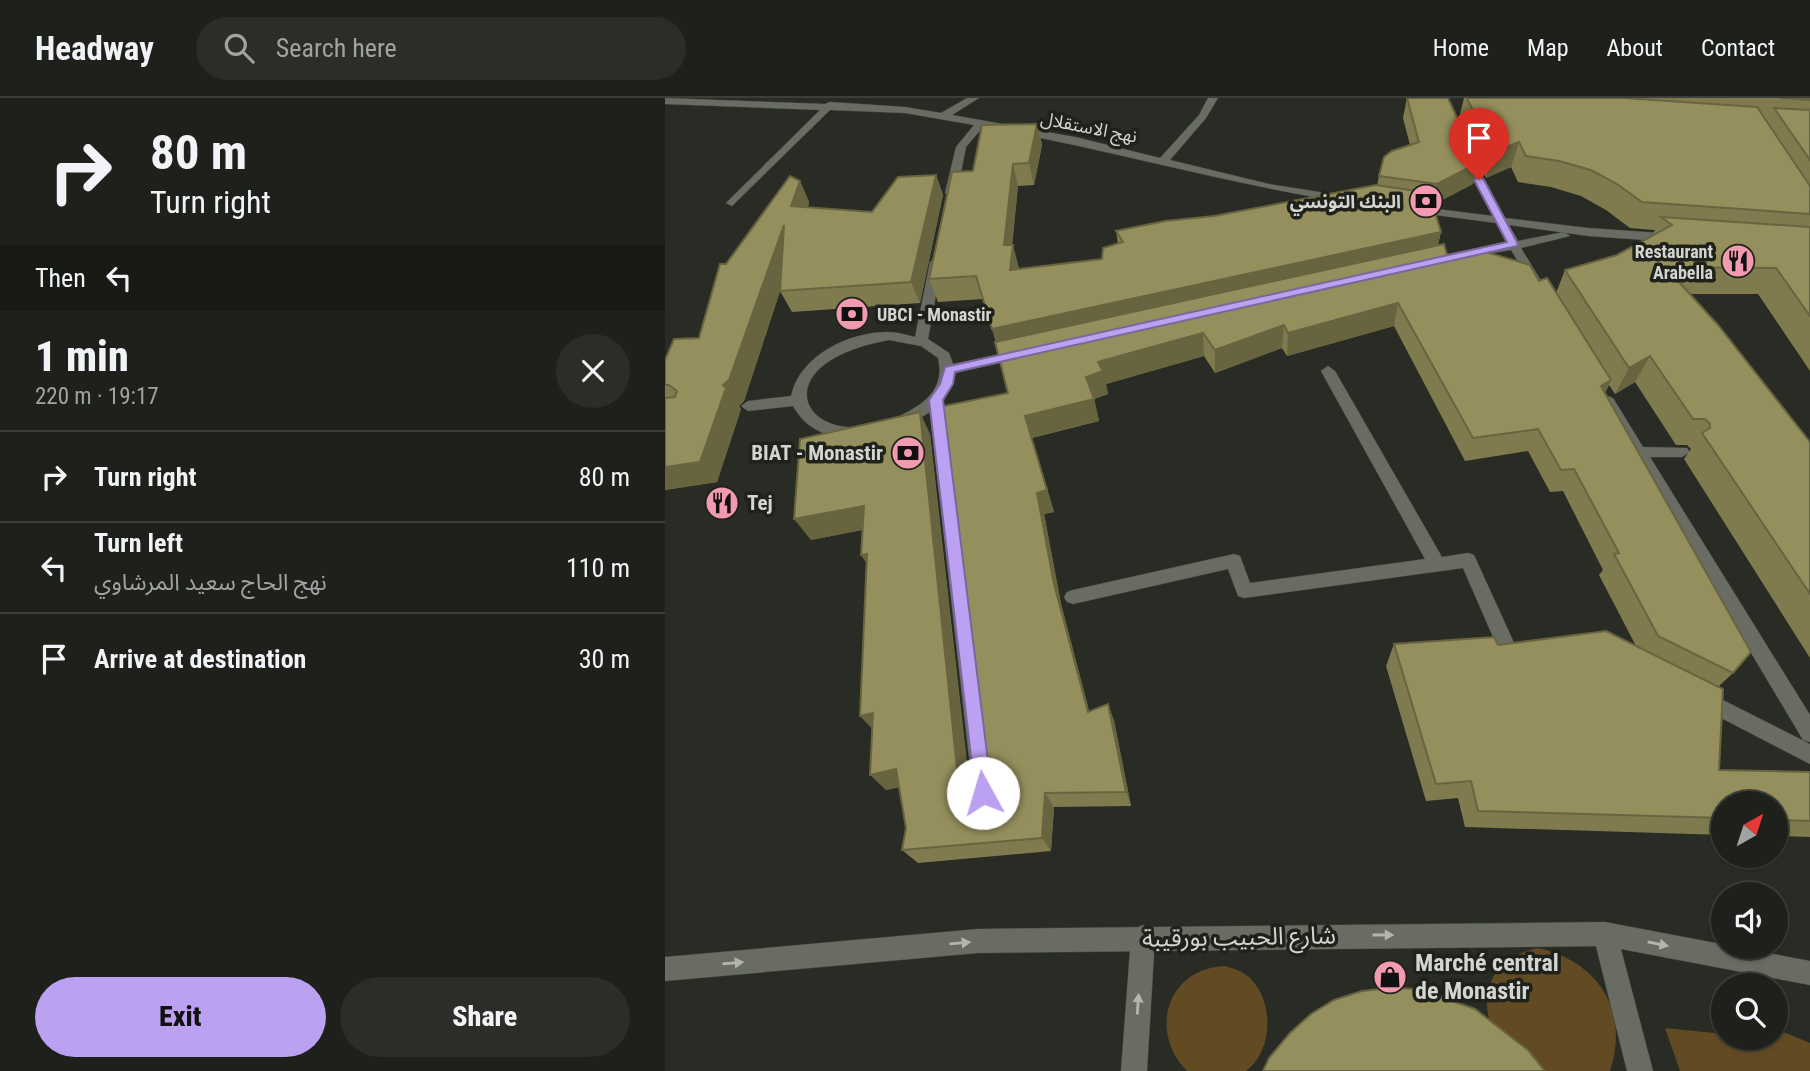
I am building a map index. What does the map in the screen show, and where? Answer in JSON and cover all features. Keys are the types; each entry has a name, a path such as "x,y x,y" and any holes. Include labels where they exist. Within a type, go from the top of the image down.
{"street":[{"path":"944,116 974,98"},
{"path":"1164,160 1203,116 1213,98"},
{"name":"نهج الاستقلال","path":"665,102 880,107 944,116 1075,140 1269,187 1356,201"},
{"path":"732,203 830,105"},
{"path":"947,210 961,147 980,124"},
{"path":"1459,139 1513,244 1548,302"},
{"path":"1395,206 1588,232 1685,239"},
{"path":"1446,259 1513,244 1588,232"},
{"path":"921,341 939,247"},
{"path":"889,336 931,344 944,355 949,370 947,384 936,400 919,414 897,425 847,433 824,429 808,420 799,407 798,392 805,375 820,360 841,348 865,340 889,336"},
{"path":"949,370 1030,352"},
{"path":"1328,370 1437,564"},
{"path":"1597,382 1810,733"},
{"path":"748,406 798,400"},
{"path":"936,400 983,793"},
{"path":"1639,452 1682,452"},
{"path":"1073,597 1234,561 1244,591 1468,560 1510,654 1536,649"},
{"path":"1686,691 1810,754"},
{"path":"1605,934 1640,1071"},
{"name":"شارع الحبيب بورقيبة","path":"665,969 978,941 1143,937 1605,934 1810,973"},
{"path":"1133,1071 1143,937"}],"shaded area":[{"path":"1538,948 1577,964 1604,992 1612,1009 1616,1028 1610,1071 1518,1071 1498,1039 1489,1019 1487,1005 1491,981 1504,963 1525,951"},
{"path":"1225,966 1240,971 1252,980 1260,992 1267,1020 1263,1049 1246,1071 1187,1071 1175,1055 1168,1038 1170,1005 1177,990 1189,978 1205,969"},
{"path":"1665,1028 1711,1033 1711,1050 1788,1050 1788,1034 1810,1043 1810,1071 1680,1071"}],"building":[{"path":"1407,98 1448,98 1478,163 1437,184 1379,176 1384,157 1392,151 1419,142"},
{"path":"1467,98 1624,98 1757,107 1810,186 1810,214 1642,202 1591,170 1526,156 1519,142 1493,152"},
{"path":"1774,108 1810,110 1810,160"},
{"path":"1037,124 1029,163 1013,164 1004,245 1013,245 1010,270 1102,259 1103,248 1123,242 1116,231 1165,221 1214,216 1376,185 1429,193 1441,232 992,329 976,276 929,279 952,172 973,171 982,125"},
{"path":"936,175 911,282 780,291 784,225 729,380 723,385 726,388 700,462 665,467 665,398 675,397 677,391 665,385 665,360 674,339 699,338 720,264 726,264 790,176 800,181 791,206 872,212 898,177"},
{"path":"1661,217 1810,227 1810,316 1776,268 1670,267 1678,281 1718,325 1810,442 1810,594 1702,433 1710,428 1710,424 1705,419 1693,419 1650,356 1629,368 1565,270 1617,255 1672,225"},
{"path":"1444,244 1447,255 1476,249 1530,265 1539,281 1547,278 1611,380 1601,386 1751,652 1733,673 1658,636 1614,554 1619,553 1574,469 1561,470 1538,429 1473,438 1398,303 1288,333 1284,325 1215,350 1203,333 1098,362 1103,371 1086,377 1094,399 1025,416 1047,490 1037,493 1054,584 1088,712 1108,704 1126,792 1045,793 1042,838 902,850 906,828 896,769 870,775 873,713 860,716 867,554 861,555 864,506 794,519 800,439 920,412 958,778 962,788 972,791 981,786 984,778 939,407 1008,393 995,342"},
{"path":"1606,631 1723,689 1719,770 1810,772 1810,821 1789,820 1789,791 1711,791 1711,818 1478,811 1471,781 1436,784 1394,644 1494,637 1498,645"},
{"path":"1418,989 1475,1009 1528,1050 1545,1071 1263,1071 1269,1058 1290,1033 1311,1014 1334,1000 1362,991"}],"place":[{"name":"البنك التونسي","path":"1426,201"},
{"name":"Restaurant Arabella","path":"1738,261"},
{"name":"UBCI - Monastir","path":"852,314"},
{"name":"BIAT - Monastir","path":"908,453"},
{"name":"Tej","path":"722,503"},
{"name":"Marché central de Monastir","path":"1390,977"}],"route":[{"path":"983,793 963,608 936,400 947,384 949,370 1513,244 1479,180"}]}
